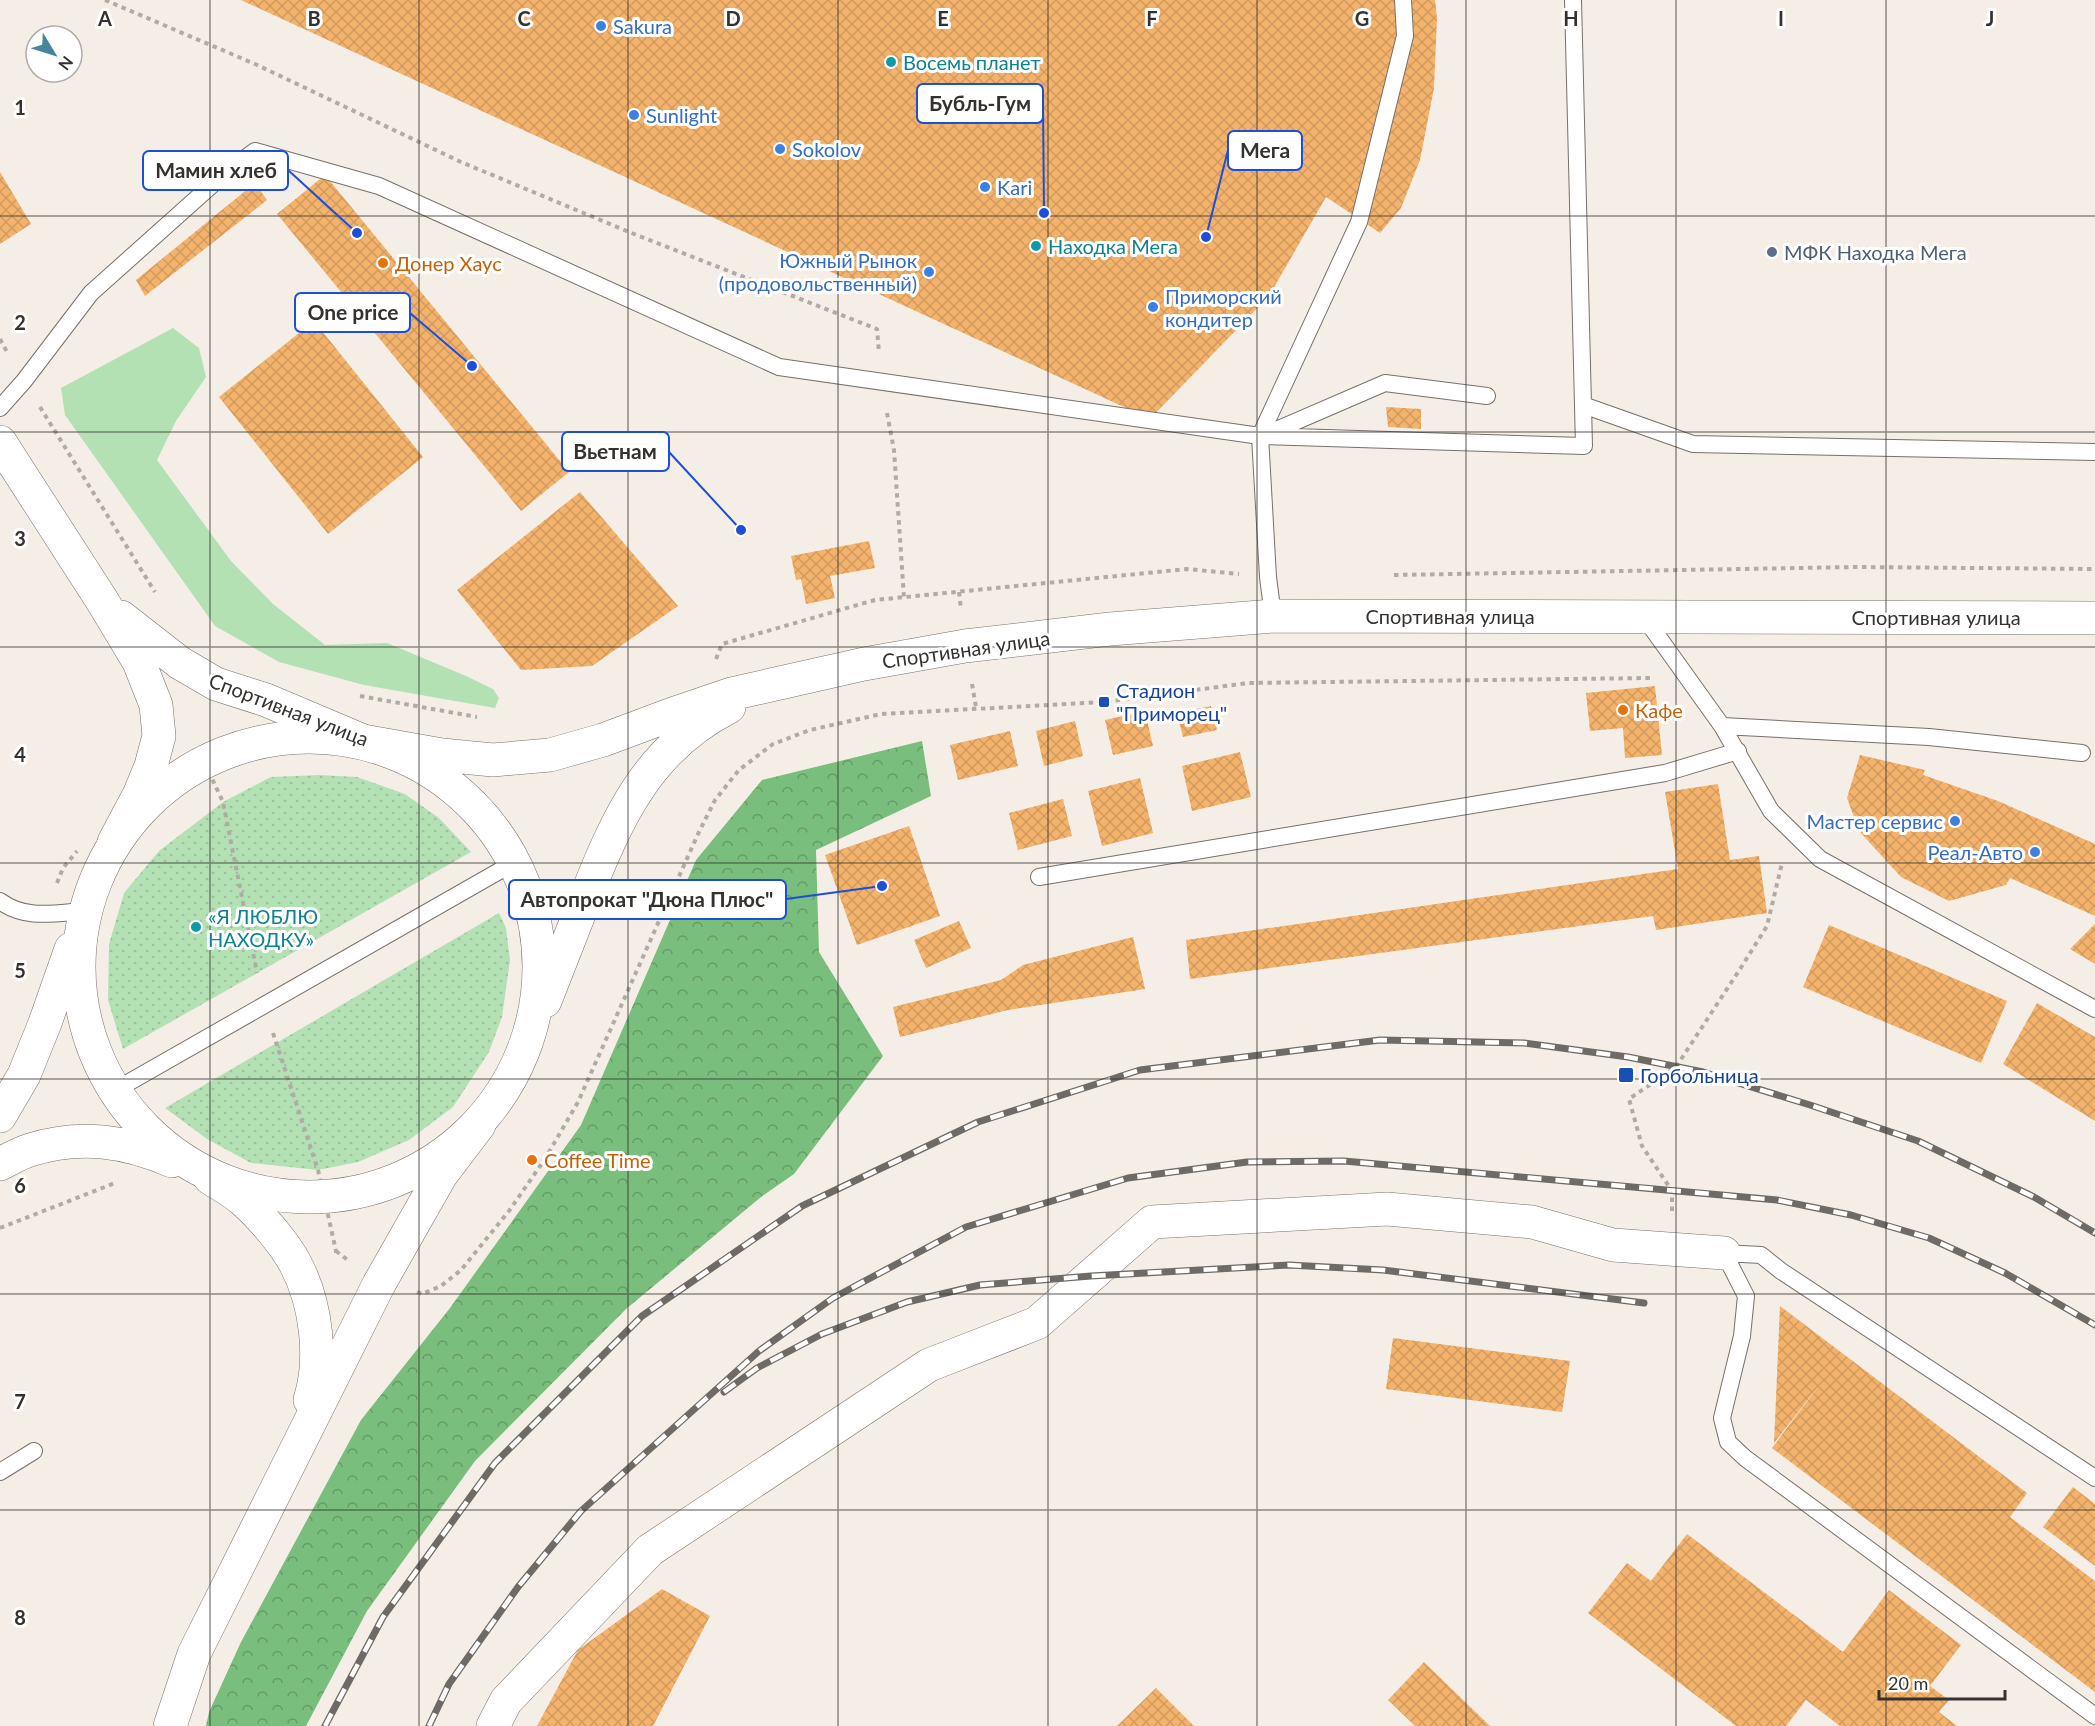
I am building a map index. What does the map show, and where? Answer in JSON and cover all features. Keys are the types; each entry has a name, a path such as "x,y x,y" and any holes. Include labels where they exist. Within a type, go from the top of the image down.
{"main road":[{"name":"Спортивная улица","path":"0,442 139,662 156,705 159,736 151,766 139,795 114,842"},
{"name":"Спортивная улица","path":"103,602 180,663 216,684 266,700 363,741 442,755 493,760 550,755 603,740 730,694 864,664 965,646 1110,629 1273,616 2095,618"},
{"name":"Спортивная улица","path":"523,1058 607,842 636,789 668,750 710,717 755,694 809,677"},
{"path":"0,1116 24,1075 45,1023 84,911 114,842 165,786 204,762 245,746 294,736 363,741 425,766 475,804 515,862 537,922 540,977 540,988 523,1058 479,1125 441,1175 379,1284 194,1654 170,1726"},
{"path":"84,911 77,969 85,1027 119,1088 155,1142 243,1200 267,1225 296,1265 312,1308 318,1344 311,1396 291,1456"},
{"path":"0,1164 29,1150 68,1142 109,1141 148,1151 210,1178 270,1196 344,1197 412,1175 479,1125"},
{"path":"493,1726 506,1701 650,1550 929,1365 1037,1323 1152,1222 1387,1209 1532,1222 1612,1245 1724,1253"}],"lane":[{"path":"1273,616 1268,577 1260,436 1359,222 1405,36 1402,0"},
{"path":"0,408 24,381 91,293 223,175 255,151 379,186 778,367 1260,436 1584,446 1573,0"},
{"path":"1260,436 1385,383 1487,396"},
{"path":"1583,405 1693,444 2095,452"},
{"path":"1644,617 1722,726 1771,811 1820,859 2095,1010"},
{"path":"1722,726 1929,737 2082,753"},
{"path":"1039,877 1665,773 1738,751"},
{"path":"119,1088 515,862"},
{"path":"0,901 7,907 33,915 84,911"},
{"path":"1724,1253 1761,1256 2095,1478"},
{"path":"1724,1253 1746,1296 1742,1336 1722,1418 1728,1442 1745,1458 2095,1716"},
{"path":"0,1472 34,1451"}],"path":[{"path":"105,0 255,64 461,162 634,234 877,329 880,382 894,450 904,598"},
{"path":"0,339 158,597"},
{"path":"1386,575 1856,567 2095,569"},
{"path":"714,664 722,644 875,600 1187,569 1268,577"},
{"path":"336,1251 379,1284 423,1294 441,1286 461,1270 509,1211 545,1159 578,1102 715,800 739,770 773,744 810,730 881,714 1104,702 1248,683 1688,678"},
{"path":"359,695 487,719"},
{"path":"1672,1251 1672,1191 1642,1146 1629,1099 1676,1067 1767,926 1790,830"}],"green space":[{"path":"173,328 199,348 206,377 176,421 157,460 231,561 273,604 325,645 387,643 493,689 499,698 495,708 364,685 279,662 215,626 65,415 61,388"},
{"path":"922,741 931,796 816,850 819,952 883,1056 794,1174 761,1197 626,1309 475,1461 367,1611 306,1726 206,1726 209,1712 241,1642 361,1420 450,1308 581,1125 696,860 762,780"},
{"path":"319,775 357,777 405,794 439,818 471,852 123,1049 108,1000 109,944 124,893 159,851 223,802 271,777"},
{"path":"499,913 506,928 510,960 502,1017 489,1052 453,1107 409,1140 358,1162 318,1170 251,1163 207,1139 165,1108"}],"building":[{"name":"Находка Мега","path":"241,0 1435,0 1437,18 1434,88 1420,160 1401,208 1380,233 1326,197 1269,296 1150,419"},
{"path":"0,172 31,224 0,244"},
{"path":"325,175 569,472 521,511 277,214"},
{"path":"255,183 267,200 145,296 136,280"},
{"path":"314,321 423,457 328,534 219,397"},
{"path":"1386,407 1421,409 1421,429 1388,427"},
{"path":"580,492 678,606 592,666 521,670 457,590"},
{"path":"869,541 875,568 830,576 835,598 806,604 801,579 796,580 791,556"},
{"name":"Кафе","path":"1655,686 1662,755 1625,758 1623,728 1590,731 1586,693"},
{"path":"1211,706 1217,730 1183,737 1177,713"},
{"path":"1145,711 1153,746 1113,755 1105,720"},
{"path":"1075,721 1083,756 1044,766 1036,731"},
{"path":"1010,731 1018,766 958,780 950,745"},
{"path":"1240,752 1251,797 1192,811 1182,766"},
{"path":"1860,755 1925,770 1923,775 1998,801 2095,844 2095,916 2010,878 2006,885 1949,901 1901,877 1859,831 1847,798"},
{"path":"1140,778 1153,833 1102,846 1088,791"},
{"path":"1718,784 1730,860 1759,856 1767,913 1656,930 1653,916 1190,979 1186,940 1678,869 1665,792"},
{"path":"1063,799 1072,836 1018,850 1009,813"},
{"path":"909,826 940,916 857,945 825,855"},
{"path":"959,921 971,948 926,968 914,940"},
{"path":"2095,924 2095,964 2070,949"},
{"path":"1829,925 2007,1001 1981,1063 1803,987"},
{"path":"1133,937 1145,989 1008,1010 900,1037 893,1007 1001,980 1023,965"},
{"path":"2037,1003 2095,1037 2095,1121 2003,1064"},
{"path":"1780,1306 2027,1493 2010,1517 2095,1581 2095,1692 1772,1448 1824,1379 1774,1443"},
{"path":"1393,1338 1570,1361 1562,1412 1386,1389"},
{"path":"2073,1487 2095,1504 2095,1566 2043,1527"},
{"path":"1687,1534 1843,1652 1889,1590 1961,1645 1930,1686 1949,1700 1939,1712 1957,1726 1840,1726 1806,1700 1786,1726 1736,1726 1588,1613 1627,1563 1651,1581"},
{"path":"662,1589 710,1616 653,1726 537,1726 578,1650"},
{"path":"1424,1662 1490,1726 1415,1726 1388,1700"},
{"path":"1156,1688 1194,1726 1117,1726"}],"railway":[{"path":"325,1726 383,1617 495,1463 642,1316 802,1206 978,1122 1140,1070 1380,1040 1524,1043 1628,1057 1703,1072 1918,1141 2034,1197 2095,1233"},
{"path":"429,1726 449,1684 518,1587 581,1511 759,1351 833,1298 966,1227 1128,1178 1247,1162 1344,1161 1777,1200 1851,1215 1929,1238 2005,1273 2095,1325"},
{"path":"724,1392 757,1368 822,1334 907,1302 980,1285 1091,1276 1289,1265 1383,1270 1644,1303"}],"place":[{"name":"Sakura","path":"601,26"},
{"name":"Восемь планет","path":"891,62"},
{"name":"Sunlight","path":"634,115"},
{"name":"Sokolov","path":"780,149"},
{"name":"Kari","path":"985,187"},
{"name":"Бубль-Гум","path":"1044,213"},
{"name":"Мамин хлеб","path":"357,233"},
{"name":"Мега","path":"1206,237"},
{"name":"Находка Мега","path":"1036,246"},
{"name":"МФК Находка Мега","path":"1772,252"},
{"name":"Донер Хаус","path":"383,263"},
{"name":"Южный Рынок (продовольственный)","path":"929,272"},
{"name":"Приморский кондитер","path":"1153,307"},
{"name":"One price","path":"472,366"},
{"name":"Вьетнам","path":"741,530"},
{"name":"Стадион \"Приморец\"","path":"1104,702"},
{"name":"Кафе","path":"1623,710"},
{"name":"Мастер сервис","path":"1955,821"},
{"name":"Реал-Авто","path":"2035,852"},
{"name":"Автопрокат \"Дюна Плюс\"","path":"882,886"},
{"name":"«Я ЛЮБЛЮ НАХОДКУ»","path":"196,927"},
{"name":"Горбольница","path":"1626,1075"},
{"name":"Coffee Time","path":"532,1160"}]}
